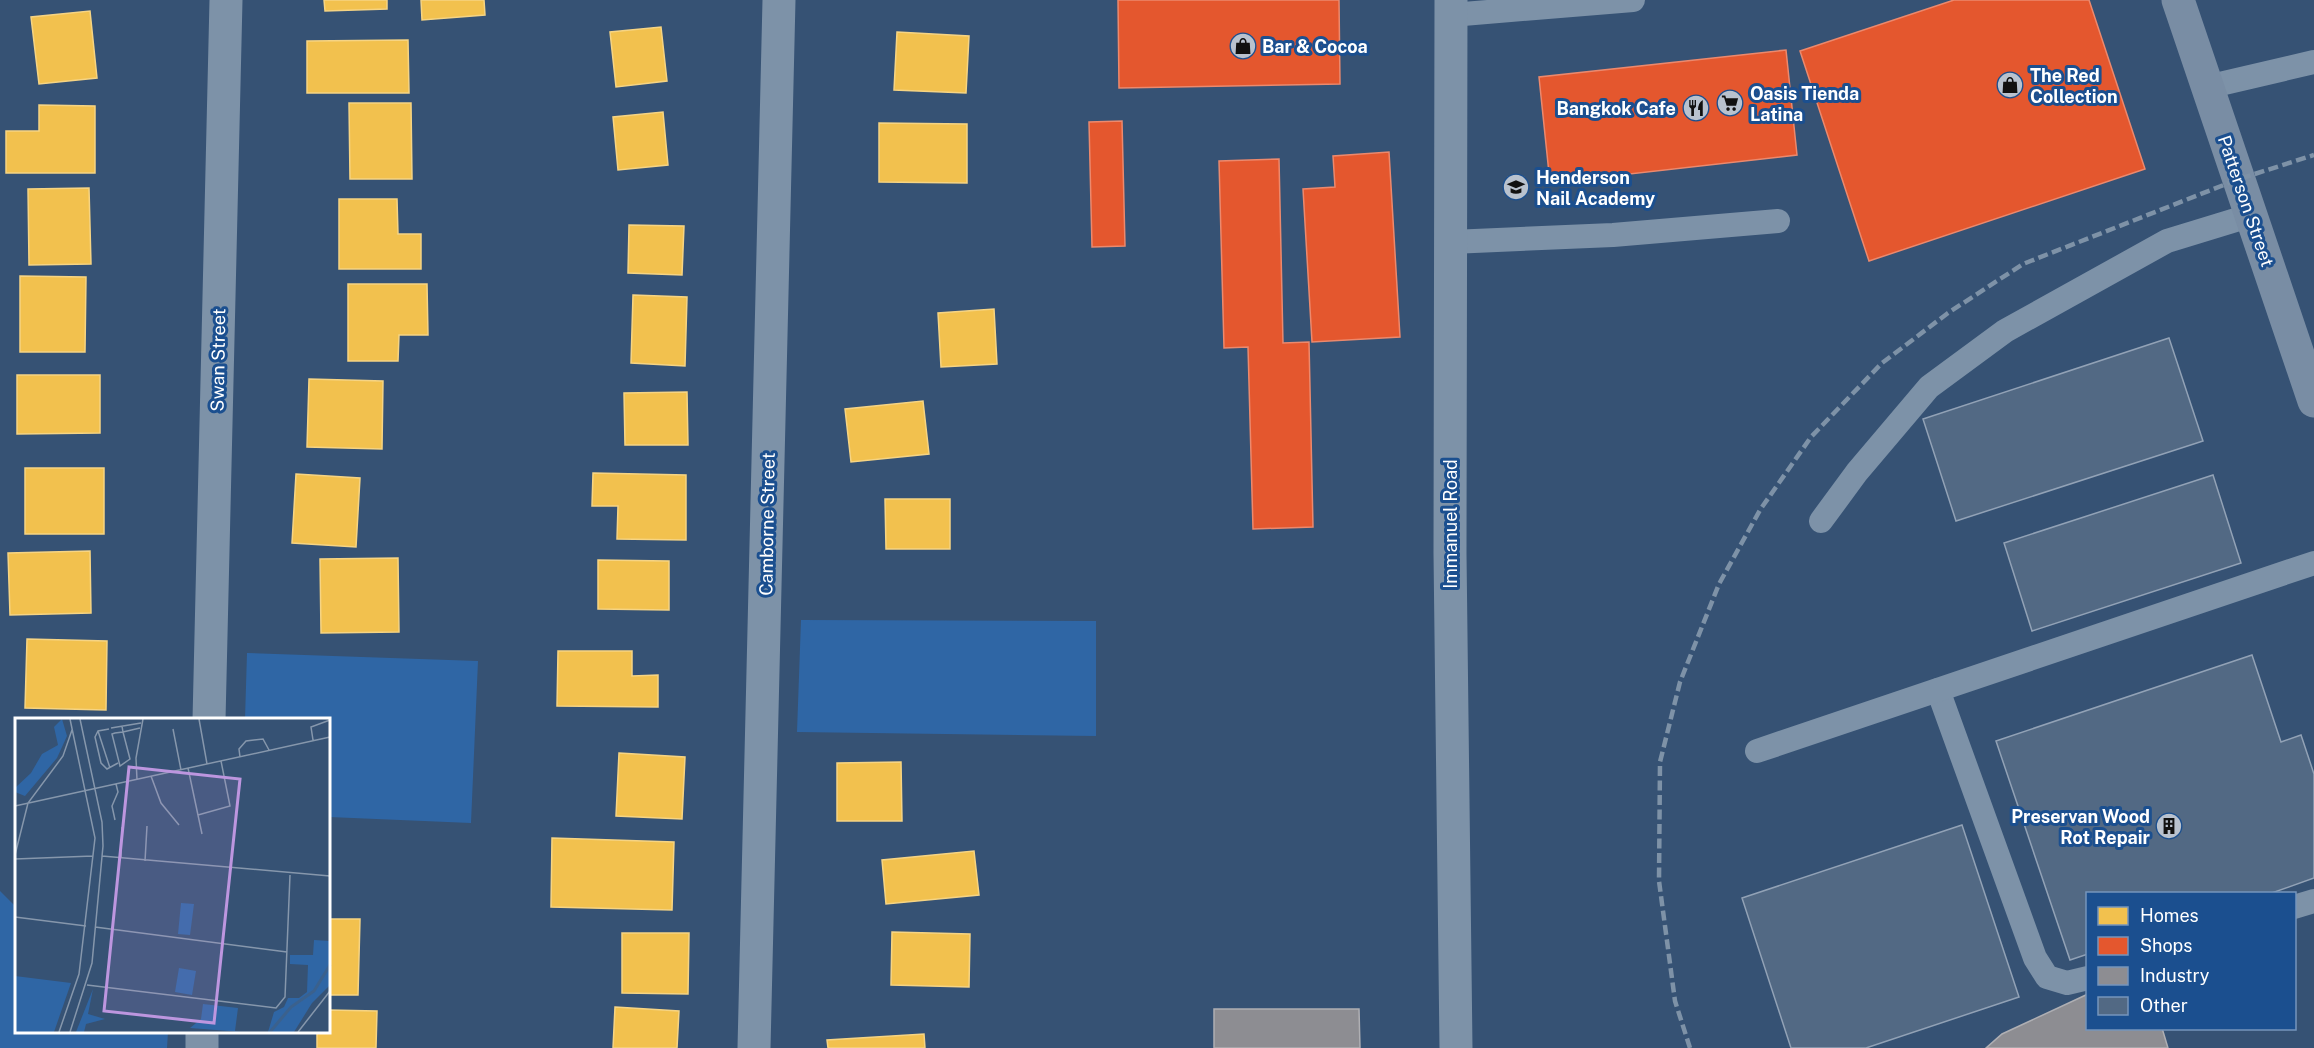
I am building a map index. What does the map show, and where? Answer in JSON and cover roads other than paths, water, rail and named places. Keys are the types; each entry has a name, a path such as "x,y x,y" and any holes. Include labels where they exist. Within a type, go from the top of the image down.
{"main road":[{"name":"Patterson Street","path":"2178,0 2314,401"}],"street":[{"name":"Swan Street","path":"209,718 226,0"},
{"name":"Camborne Street","path":"754,1048 779,0"},
{"name":"Immanuel Road","path":"1451,7 1450,553 1456,1048"},
{"path":"201,1048 202,1033"}],"lane":[{"path":"1451,7 1633,0"},
{"path":"2207,87 2314,62"},
{"path":"1821,521 1857,472 1929,387 2006,332 2167,241 2252,215"},
{"path":"1450,242 1614,235 1778,221"},
{"path":"1756,751 2314,563"},
{"path":"1938,690 2035,958 2048,977 2067,983 2086,978"},
{"path":"2296,908 2314,901"}],"railway":[{"path":"1690,1048 1675,1001 1659,881 1660,762 1680,682 1719,584 1760,510 1811,437 1882,363 1948,313 2023,264 2239,179 2314,155"}],"place":[{"name":"Bar & Cocoa","path":"1243,46"},
{"name":"The Red Collection","path":"2010,85"},
{"name":"Oasis Tienda Latina","path":"1730,103"},
{"name":"Bangkok Cafe","path":"1696,108"},
{"name":"Henderson Nail Academy","path":"1516,187"},
{"name":"Preservan Wood Rot Repair","path":"2169,826"}]}
